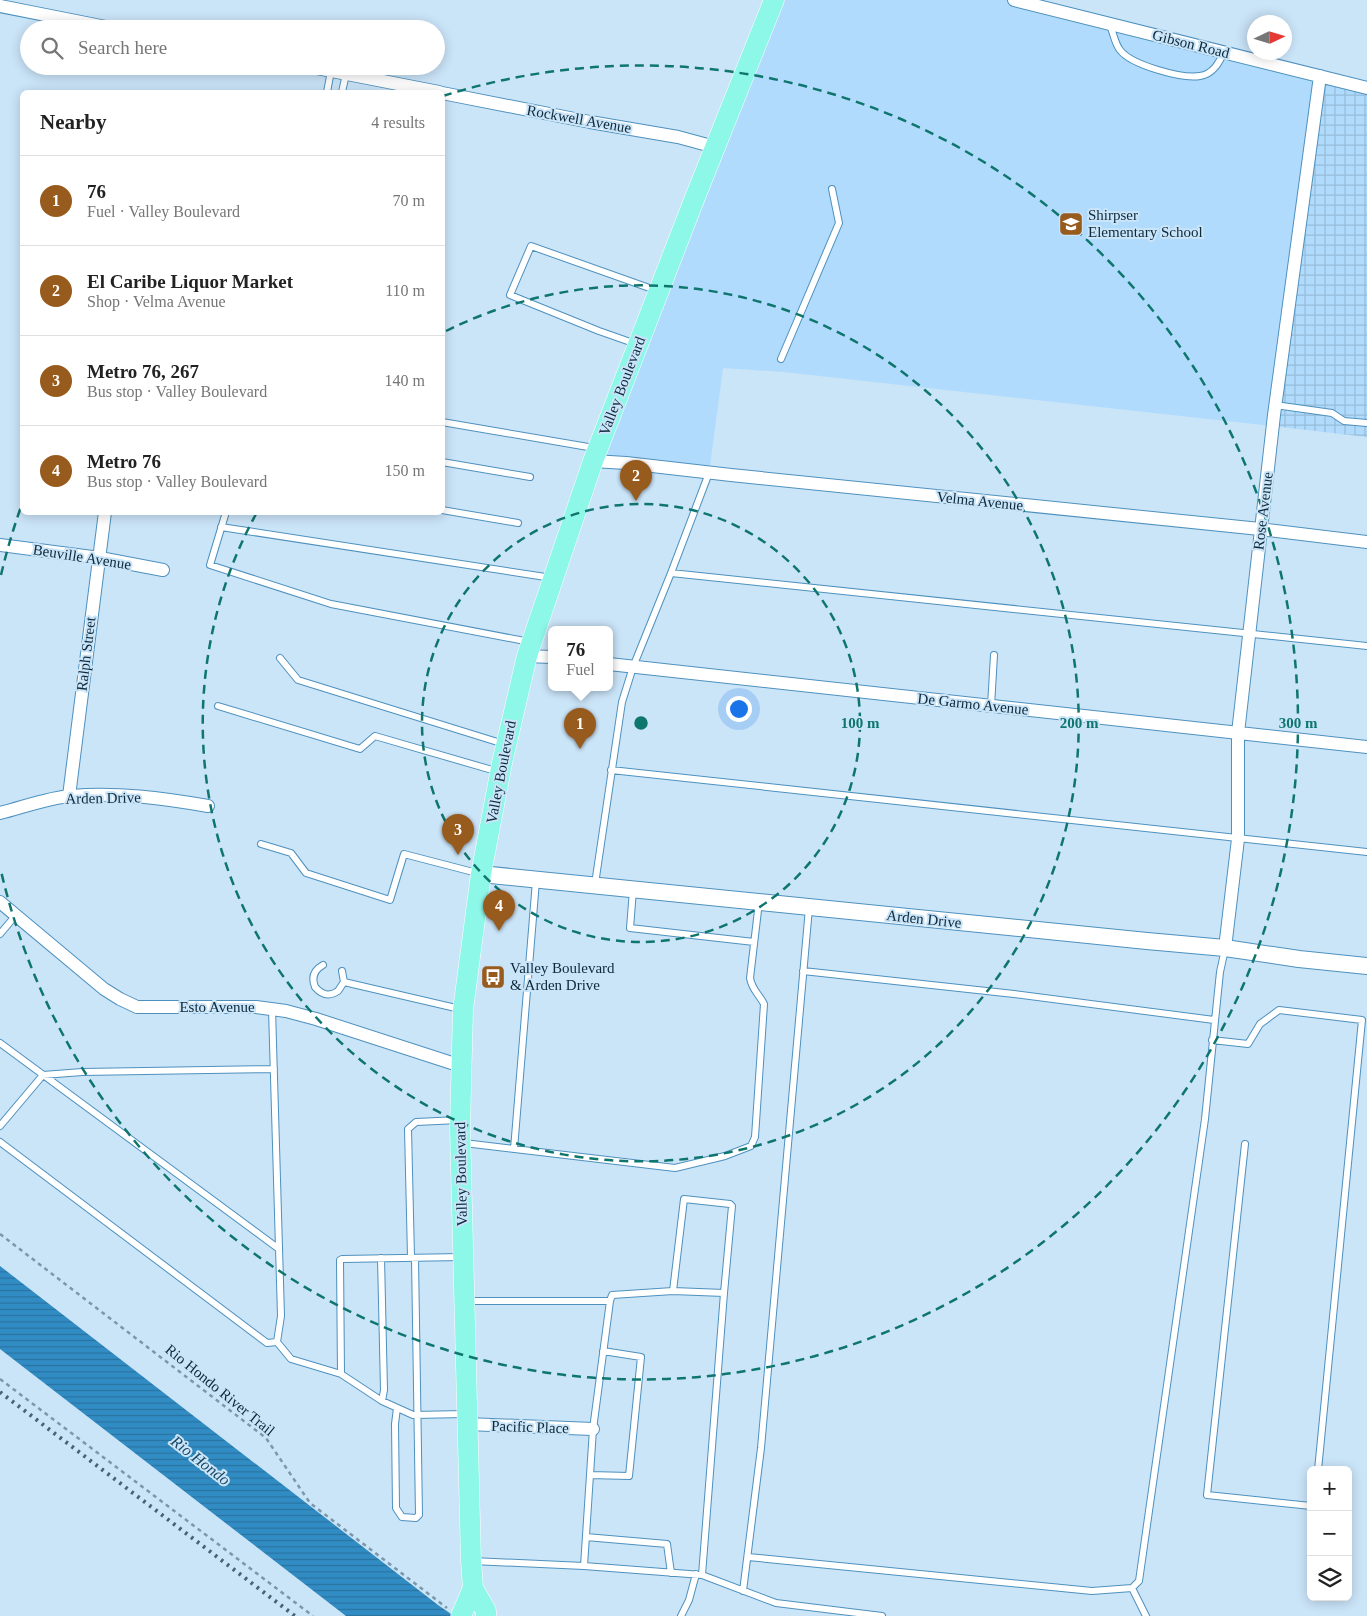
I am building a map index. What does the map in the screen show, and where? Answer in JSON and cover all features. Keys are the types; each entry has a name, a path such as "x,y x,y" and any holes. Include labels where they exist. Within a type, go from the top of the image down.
{"main road":[{"name":"Valley Boulevard","path":"486,1616 486,1611 473,1588 471,1561 460,1143 463,1010 481,874 506,744 529,649 596,455 774,0"},
{"name":"Valley Boulevard","path":"456,1614 473,1588"}],"street":[{"name":"Gibson Road","path":"1014,0 1367,88"},
{"path":"0,6 71,20"},
{"name":"Rockwell Avenue","path":"351,75 426,90"},
{"name":"Rose Avenue","path":"1225,948 1238,839 1238,733 1260,529 1320,76"},
{"name":"Rockwell Avenue","path":"445,94 678,137 715,147"},
{"name":"Velma Avenue","path":"596,455 626,463 709,473 1260,529 1367,542"},
{"name":"Ralph Street","path":"69,796 105,515"},
{"name":"Beuville Avenue","path":"0,546 100,558 163,570"},
{"path":"529,649 548,656"},
{"name":"De Garmo Avenue","path":"613,664 1367,746"},
{"name":"Arden Drive","path":"0,813 69,796 119,794 208,806"},
{"name":"Arden Drive","path":"481,874 1225,948 1367,966"},
{"name":"Esto Avenue","path":"0,902 104,989 137,1008 226,1006 272,1009 316,1019 461,1066"},
{"name":"Pacific Place","path":"467,1419 593,1429"}],"lane":[{"path":"1109,23 1119,49 1130,60 1184,76 1202,76 1217,67 1224,52"},
{"path":"327,90 330,75"},
{"path":"342,90 346,75"},
{"path":"781,359 839,223 832,189"},
{"path":"638,345 510,295 531,246 659,291"},
{"path":"1275,405 1332,413 1344,421 1367,423"},
{"path":"445,423 596,455"},
{"path":"445,463 530,477"},
{"path":"595,886 622,702 633,667 709,473"},
{"path":"445,511 518,523"},
{"path":"225,515 210,565 331,604 529,649"},
{"path":"221,527 553,579"},
{"path":"671,573 1367,646"},
{"path":"991,706 994,655"},
{"path":"280,658 298,680 506,744"},
{"path":"218,706 360,749 375,736 500,773"},
{"path":"611,770 1367,852"},
{"path":"261,844 291,853 306,873 390,900 404,854 481,874"},
{"path":"514,1149 536,880"},
{"path":"633,889 630,928 754,942"},
{"path":"460,1143 675,1168 725,1156 751,1146 755,1137 764,1004 761,997 751,987 750,978 759,902"},
{"path":"743,1591 761,1448 809,907"},
{"path":"0,934 16,915"},
{"path":"748,1557 1092,1591 1132,1588 1139,1581 1205,1119 1214,1020 1225,948"},
{"path":"323,964 318,967 313,976 315,987 318,991 328,995 334,994 342,987 344,982 342,972"},
{"path":"803,971 1014,994 1214,1020"},
{"path":"344,982 463,1010"},
{"path":"272,1009 282,1316 277,1342"},
{"path":"1212,1040 1248,1044 1260,1024 1278,1010 1362,1020 1318,1466"},
{"path":"0,1043 280,1249"},
{"path":"0,1126 43,1076 82,1072 274,1069"},
{"path":"397,1408 394,1424 396,1508 402,1516 416,1518 419,1514 418,1415 408,1129 416,1122 460,1120"},
{"path":"0,1142 267,1343 277,1342"},
{"path":"1245,1144 1208,1495 1307,1506"},
{"path":"673,1291 684,1199 730,1204 732,1206 699,1575 682,1616"},
{"path":"341,1374 340,1260 345,1258 463,1257"},
{"path":"381,1258 384,1390 382,1402"},
{"path":"584,1566 593,1429 612,1295 673,1291 724,1292"},
{"path":"464,1301 610,1301"},
{"path":"277,1342 291,1358 341,1374 382,1402 413,1415 467,1419"},
{"path":"590,1475 629,1476 641,1357 603,1351"},
{"path":"586,1537 667,1544 671,1572"},
{"path":"471,1561 584,1566 699,1575 776,1603 852,1614 882,1616"},
{"path":"1132,1588 1146,1616"}],"path":[{"name":"Rio Hondo River Trail","path":"0,1234 266,1438 310,1503 456,1614"},
{"path":"0,1379 313,1616"}],"shaded area":[{"name":"Shirpser Elementary School","path":"774,0 1014,0 1247,58 1247,60 1256,60 1320,76 1272,426 784,372 723,368 709,473 593,461"},
{"path":"1320,76 1367,88 1367,437 1272,426"}],"water":[{"name":"Rio Hondo","path":"0,1266 454,1616 346,1616 0,1349"}],"railway":[{"path":"0,1392 295,1616"}],"place":[{"name":"Shirpser Elementary School","path":"1071,224"},
{"name":"El Caribe Liquor Market","path":"636,501"},
{"name":"76","path":"580,749"},
{"name":"Metro 76, 267","path":"458,855"},
{"name":"Metro 76","path":"499,931"},
{"name":"Valley Boulevard & Arden Drive","path":"493,977"}]}
